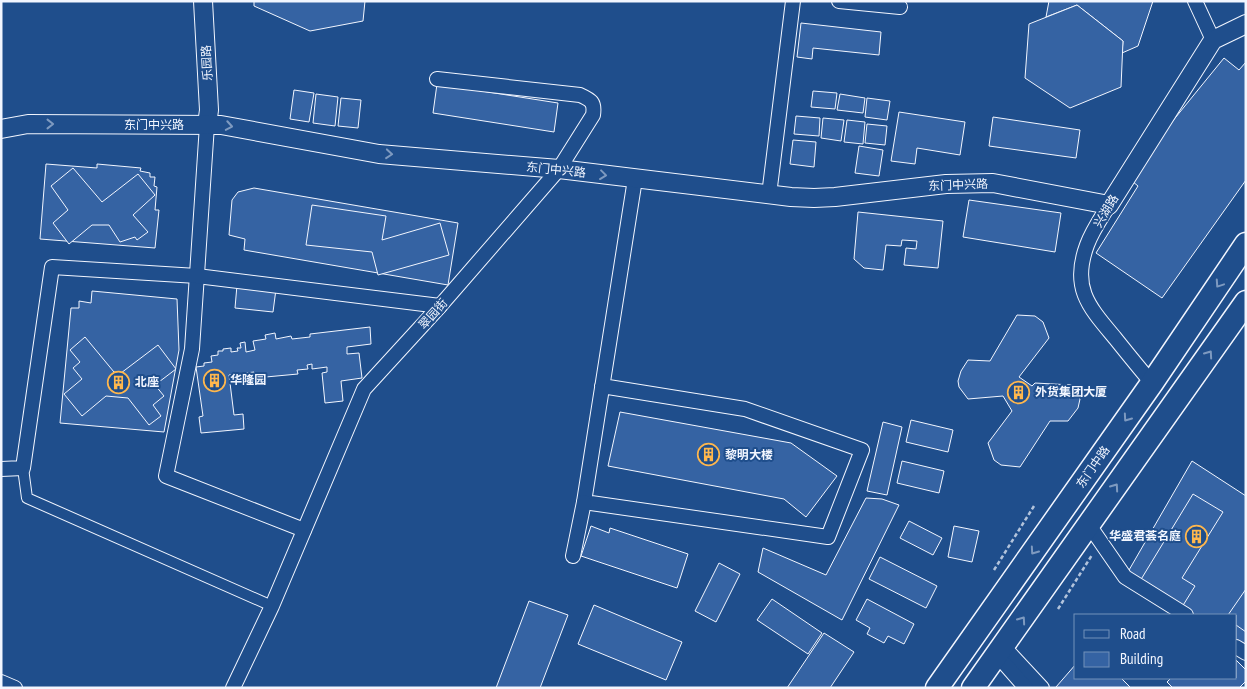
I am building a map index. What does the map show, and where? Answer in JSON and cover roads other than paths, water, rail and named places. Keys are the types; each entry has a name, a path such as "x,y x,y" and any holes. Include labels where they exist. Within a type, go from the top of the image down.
{"highway":[{"name":"东门中路","path":"937,688 1152,383 1246,244"},
{"path":"973,688 1246,302"}],"street":[{"name":"乐园路","path":"203,1 209,110 207,125"},
{"path":"769,195 793,1"},
{"path":"840,1 900,7"},
{"path":"1195,1 1213,40 1246,24"},
{"name":"兴湖路","path":"1152,383 1093,312 1087,302 1083,293 1081,275 1084,255 1090,237 1109,205 1213,40"},
{"name":"翠园街","path":"233,688 272,606 364,389 440,306 559,169 593,115 594,108 590,100 580,95 437,79"},
{"name":"东门中兴路","path":"1,129 28,124 222,125 379,154 559,169 769,195 814,198 835,197 946,184 993,183 1109,205"},
{"path":"207,125 192,349 166,476 304,530"},
{"path":"573,556 584,502 634,179"},
{"path":"272,606 27,498 23,468 52,266 197,276 440,306"},
{"path":"584,502 828,537 862,450 745,409 602,386"},
{"path":"1,469 23,468"},
{"path":"1088,525 1125,577 1184,614"},
{"path":"1000,650 1026,688"},
{"path":"1000,650 1042,688"},
{"path":"1,682 15,688"}],"place":[{"name":"华隆园","path":"214,380"},
{"name":"北座","path":"119,382"},
{"name":"外货集团大厦","path":"1019,392"},
{"name":"黎明大楼","path":"709,455"},
{"name":"华盛君荟名庭","path":"1197,536"}]}
